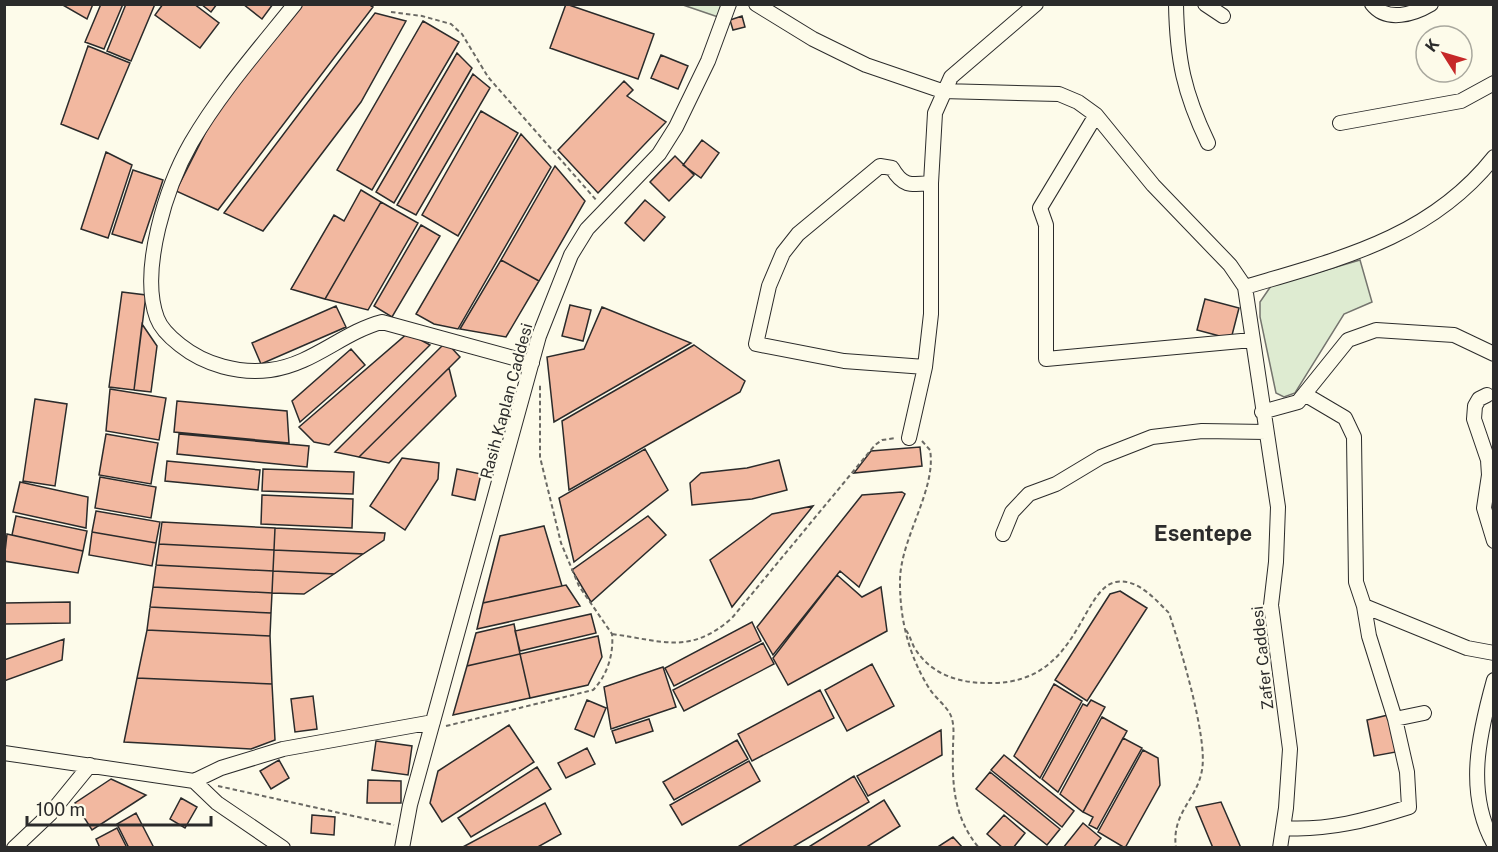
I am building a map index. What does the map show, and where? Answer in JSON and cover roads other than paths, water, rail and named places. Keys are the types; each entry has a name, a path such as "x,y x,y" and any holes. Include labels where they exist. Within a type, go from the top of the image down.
{"street":[{"path":"295,4 220,99 190,145 162,219 152,265 153,300 157,320 168,336 188,352 232,370 270,370 305,360 363,328 382,322 532,363"},
{"name":"Rasih Kaplan Caddesi","path":"402,848 405,828 432,726 538,336 570,255 587,229 659,154 676,127 708,61 729,4"},
{"path":"756,4 813,39 866,65 942,91 1059,94 1078,102 1096,115 1153,185 1230,265 1245,286 1366,250 1448,204 1477,177 1494,157"},
{"path":"909,438 925,367 931,314 931,183 935,112 942,91 951,76 1036,4"},
{"path":"1176,4 1176,49 1181,72 1188,97 1208,143"},
{"path":"1205,4 1223,15"},
{"path":"1382,7 1404,15 1431,4"},
{"path":"1340,123 1461,101 1494,83"},
{"path":"1096,115 1040,208 1046,225 1046,359 1252,340"},
{"path":"925,367 844,362 756,344 772,275 783,253 798,234 880,166 892,168 900,182 906,185 931,183"},
{"name":"Zafer Caddesi","path":"1245,286 1278,507 1276,562 1270,605 1290,749 1284,828 1280,848"},
{"path":"1262,412 1298,402 1306,395 1348,340 1376,330 1454,335 1494,354"},
{"path":"1284,828 1310,830 1371,819 1409,807 1407,772 1395,719 1369,636 1364,606 1356,582 1354,437 1345,418 1306,395"},
{"path":"1487,395 1479,399 1475,406 1474,419 1488,460 1490,475 1484,508 1494,542"},
{"path":"1003,534 1012,512 1029,494 1056,484 1101,457 1152,437 1202,432 1266,432"},
{"path":"1364,606 1467,648 1494,653"},
{"path":"1494,680 1479,734 1477,788 1479,814 1494,844"},
{"path":"1395,719 1424,713"},
{"path":"194,781 221,768 283,749 432,726"},
{"path":"4,753 194,781 218,803 283,848"},
{"path":"14,848 50,814 90,765"}],"district":[{"name":"Esentepe","path":"1203,533"}]}
